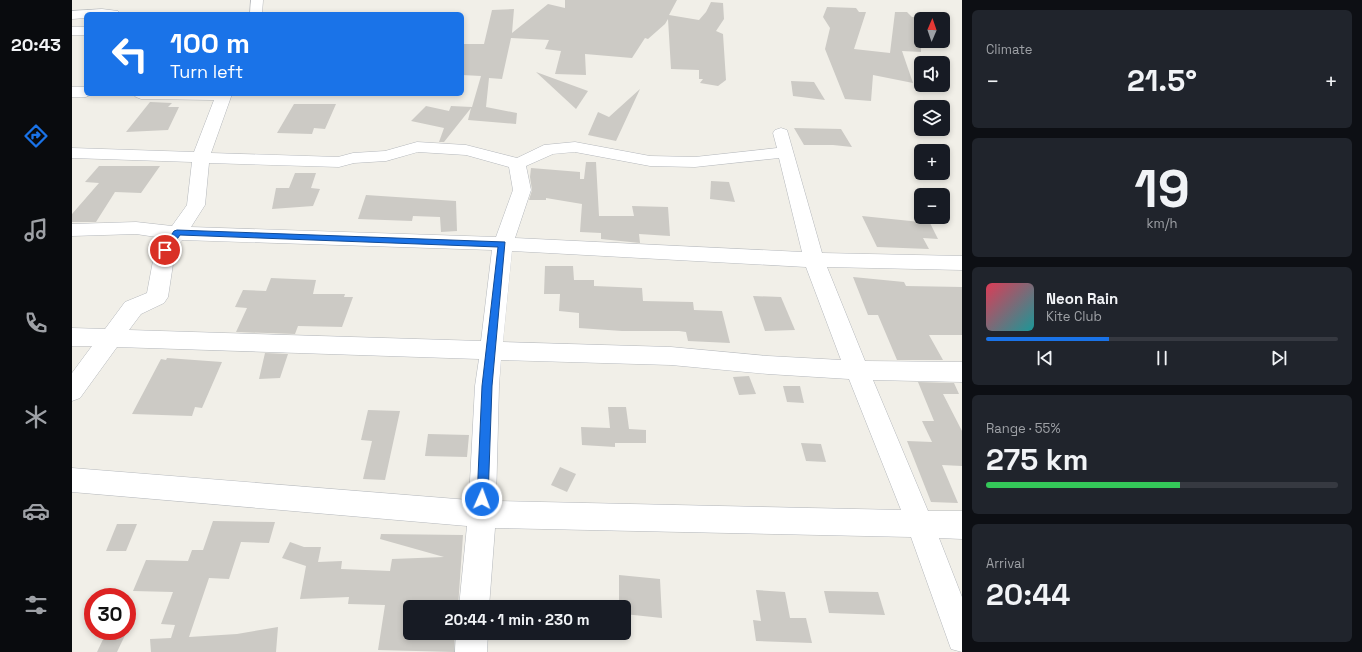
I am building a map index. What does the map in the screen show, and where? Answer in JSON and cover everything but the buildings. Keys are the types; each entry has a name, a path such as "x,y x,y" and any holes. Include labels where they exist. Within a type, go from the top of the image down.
{"street":[{"path":"72,6 76,0"},
{"path":"256,12 257,0"},
{"path":"72,14 84,14"},
{"path":"72,31 84,31"},
{"path":"72,92 84,92"},
{"path":"72,391 132,308 157,297 165,250 196,205 201,158 221,96"},
{"path":"781,133 814,260 920,524 962,638"},
{"path":"72,153 339,162 353,158 386,156 417,147 466,150 508,160 517,164 550,149 575,147 650,162 695,162 786,152"},
{"path":"475,600 482,514 487,386 503,244 522,190 517,164"},
{"path":"72,230 136,228 177,233 503,244 814,260 962,263"},
{"path":"72,337 492,349 671,356 768,365 857,370 962,372"},
{"path":"72,480 482,514 962,525"},
{"path":"471,652 472,640"}],"route":[{"path":"165,250 177,233 503,244 487,386 482,499"}]}
